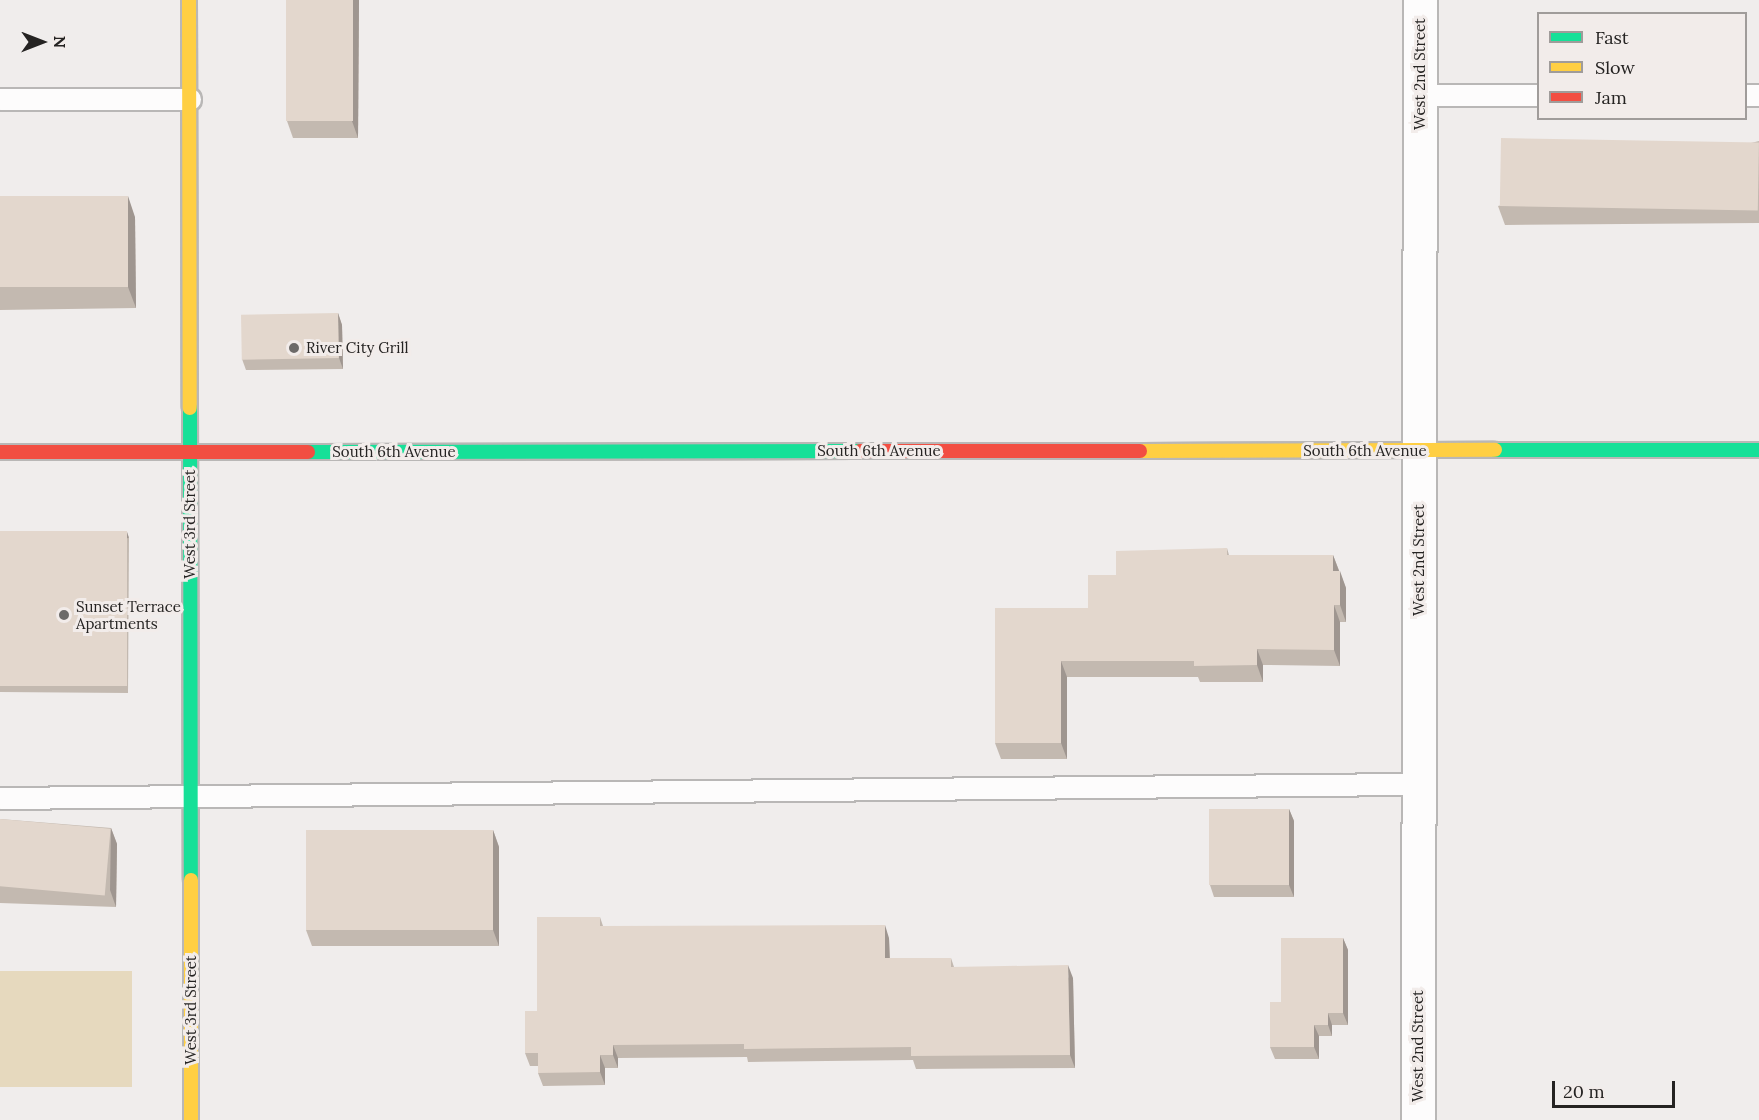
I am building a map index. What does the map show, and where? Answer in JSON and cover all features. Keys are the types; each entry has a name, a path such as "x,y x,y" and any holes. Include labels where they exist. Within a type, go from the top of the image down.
{"street":[{"name":"West 3rd Street","path":"189,0 191,1120"},
{"name":"West 2nd Street","path":"1418,1120 1420,0"},
{"name":"South 6th Avenue","path":"0,452 1759,450"}],"lane":[{"path":"1420,95 1537,95"},
{"path":"0,99 190,99"},
{"path":"0,798 1418,784"}],"shaded area":[{"path":"0,971 132,971 132,1087 0,1087"}],"building":[{"path":"286,0 353,0 353,121 286,121"},
{"path":"1501,138 1759,143 1758,210 1500,206"},
{"path":"0,196 128,196 128,287 0,287"},
{"name":"River City Grill","path":"338,313 339,358 242,360 241,315"},
{"name":"Sunset Terrace Apartments","path":"0,531 127,531 127,686 0,686"},
{"path":"1227,548 1227,555 1333,555 1333,571 1340,571 1340,605 1334,605 1334,650 1257,649 1257,665 1194,666 1194,661 1061,661 1061,743 995,743 995,608 1088,608 1088,575 1116,575 1116,551"},
{"path":"1209,809 1289,809 1289,885 1209,885"},
{"path":"0,819 111,829 105,895 0,886"},
{"path":"306,830 493,830 493,930 306,930"},
{"path":"537,917 600,917 600,926 885,925 885,958 951,958 951,967 1068,965 1070,1055 911,1056 911,1047 744,1049 744,1044 613,1045 613,1055 600,1055 600,1072 538,1073 538,1053 525,1053 525,1011 537,1011"},
{"path":"1281,938 1343,938 1343,1013 1328,1013 1328,1025 1314,1025 1314,1047 1270,1047 1270,1002 1281,1002"}],"traffic: fast":[{"path":"190,408 191,880"},
{"path":"1495,450 1759,450"},
{"path":"308,452 860,451"}],"traffic: slow":[{"path":"189,0 190,408"},
{"path":"1140,451 1495,450"},
{"path":"191,880 191,1120"}],"traffic: jam":[{"path":"860,451 1140,451"},
{"path":"0,452 308,452"}],"place":[{"name":"River City Grill","path":"294,348"},
{"name":"Sunset Terrace Apartments","path":"64,615"}]}
